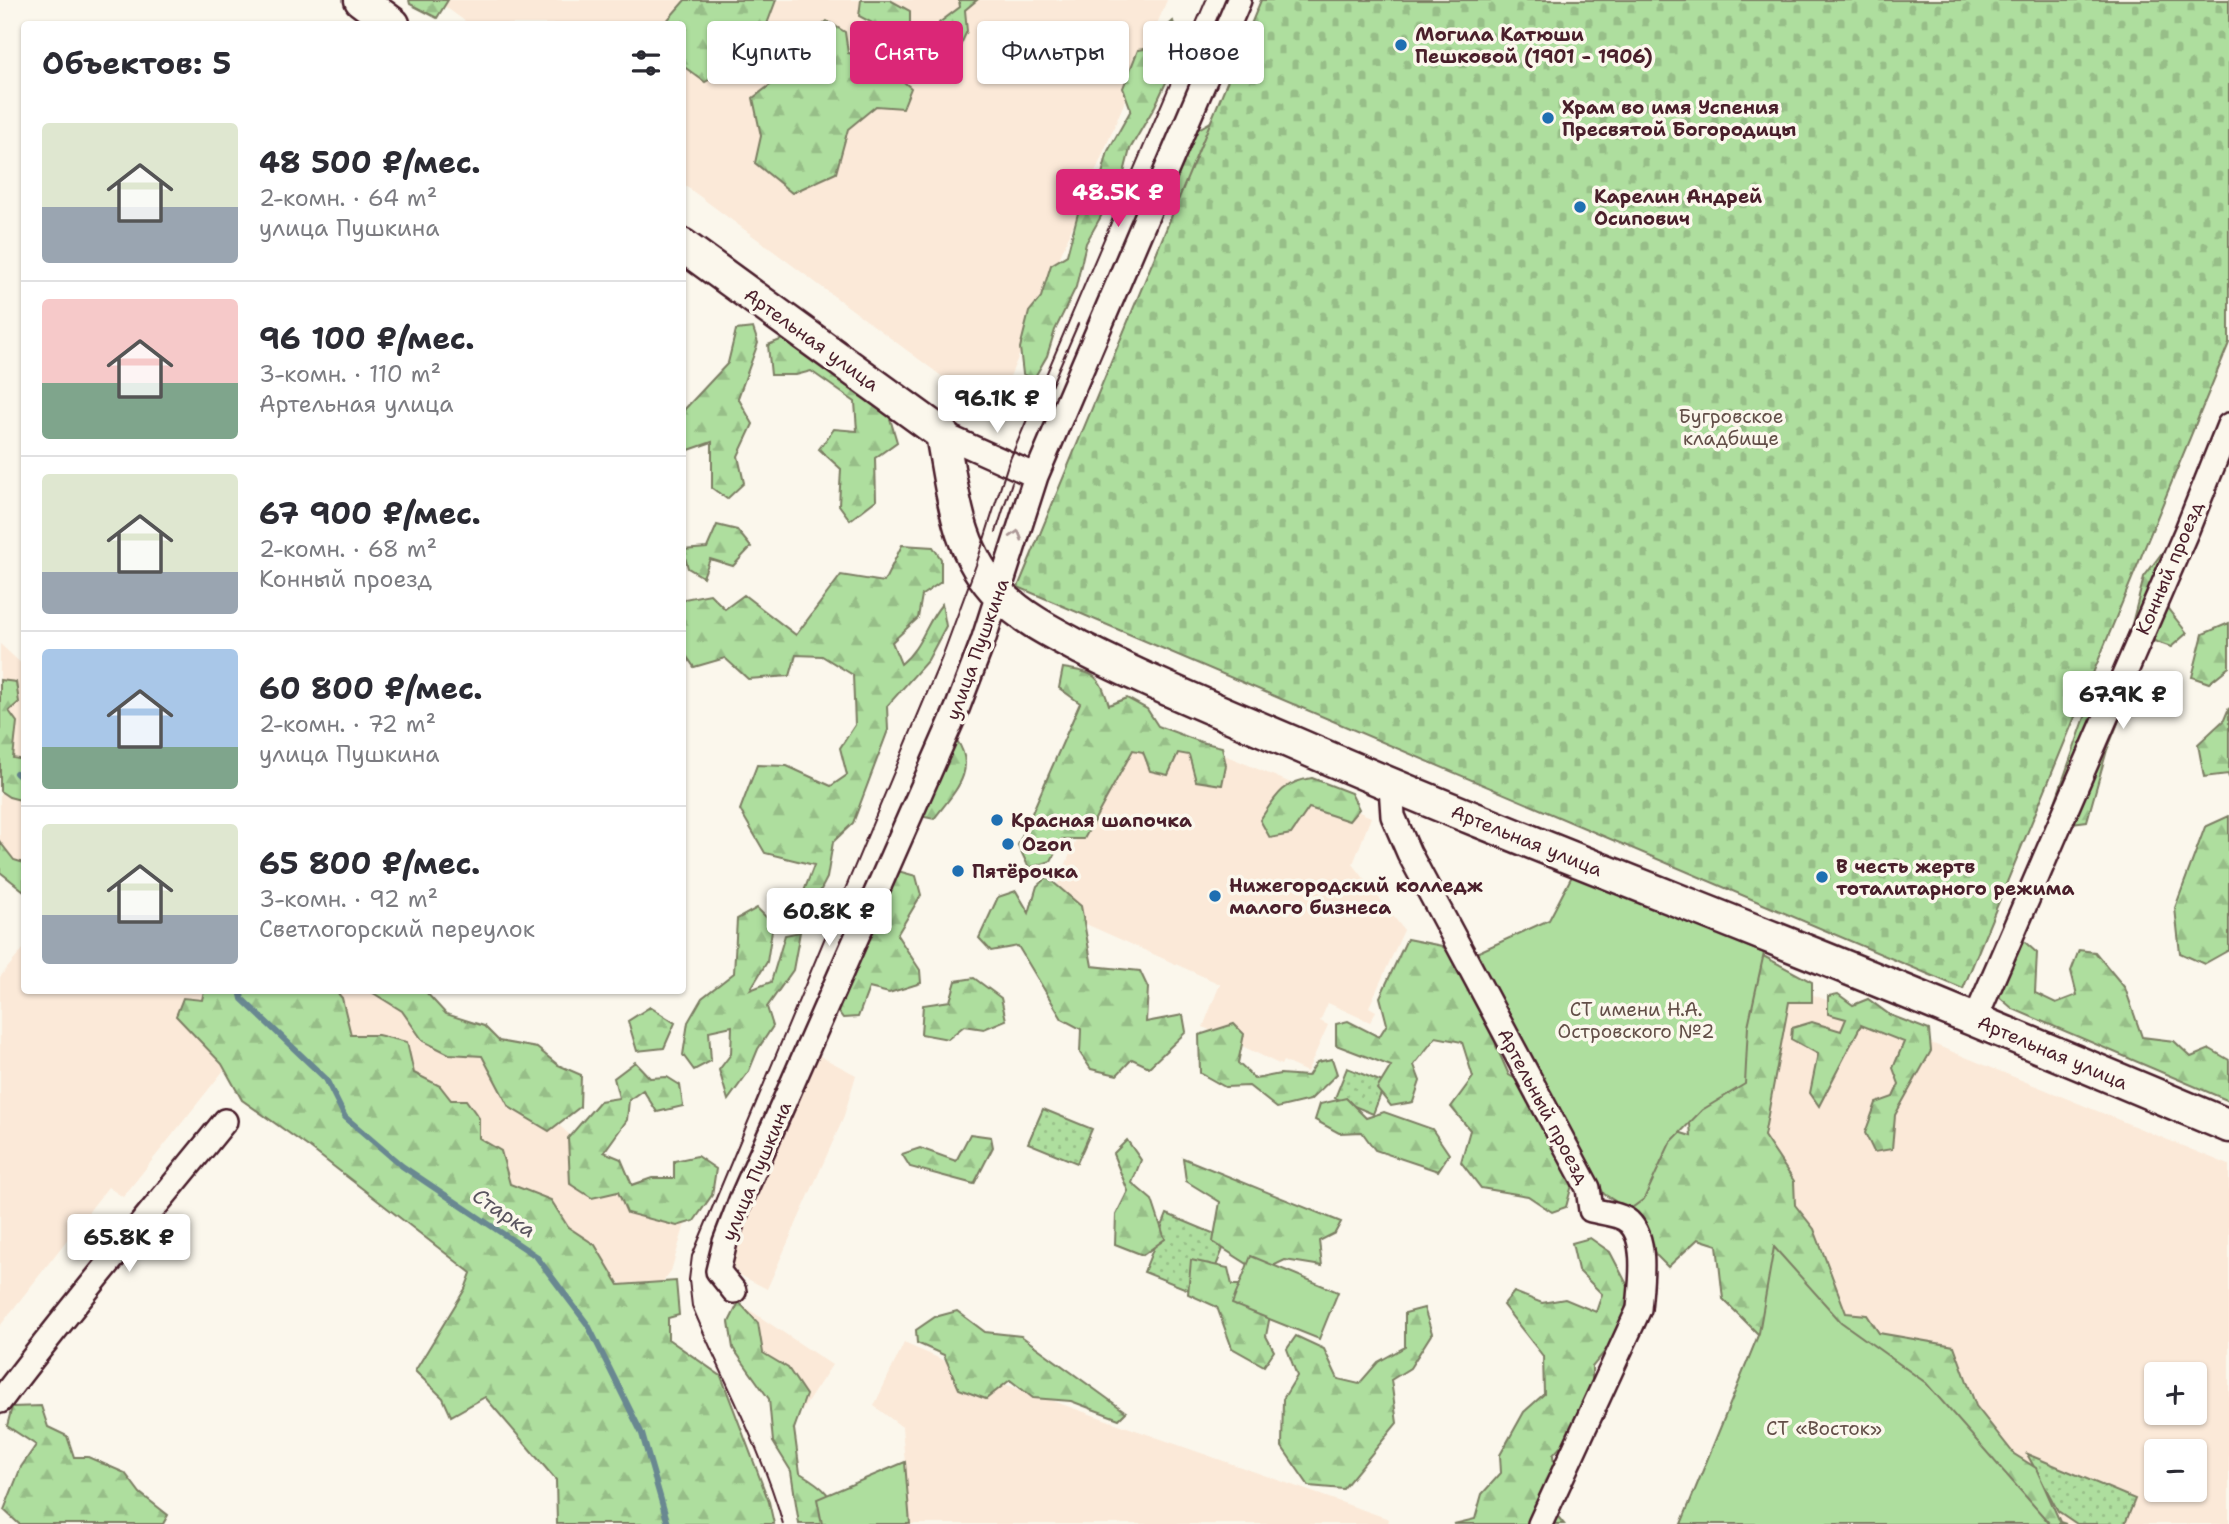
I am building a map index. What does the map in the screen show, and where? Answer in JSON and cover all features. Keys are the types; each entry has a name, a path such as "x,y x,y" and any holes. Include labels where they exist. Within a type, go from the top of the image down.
{"street":[{"path":"360,0 389,21"},
{"name":"улица Пушкина","path":"734,1292 718,1271 737,1211 957,709 999,595 1036,475 1239,0"},
{"name":"Артельная улица","path":"686,249 942,434 1036,475"},
{"name":"Конный проезд","path":"1975,1020 2187,530 2229,425"},
{"name":"Артельная улица","path":"942,434 968,552 999,595 1022,616 1037,625 1118,667 1391,786 1975,1020 2229,1126"},
{"path":"951,483 956,463 965,453 974,449"},
{"name":"Артельный проезд","path":"1391,786 1393,816 1409,853 1588,1188 1591,1210 1627,1219 1639,1235 1642,1274 1639,1309 1540,1524"},
{"path":"0,1401 66,1313 122,1249 225,1121"}],"shaded area":[{"path":"436,0 1167,0 1158,21 1143,21 1143,58 994,415 686,186 686,21 465,21"},
{"path":"0,644 21,663 21,868 0,853"},
{"name":"Нижегородский колледж малого бизнеса","path":"1128,714 1371,817 1353,864 1404,930 1369,1007 1376,1011 1370,1022 1328,1003 1320,1021 1328,1025 1307,1072 1283,1061 1281,1065 1203,1027 1220,984 1048,907"},
{"path":"21,952 21,994 207,994 185,1017 228,1065 123,1197 108,1187 0,1326 0,977"},
{"path":"1782,982 2229,1165 2229,1524 2050,1524 1841,1322 1758,1144"},
{"path":"282,994 398,994 509,1079 612,1174 687,1217 671,1271 645,1304"},
{"path":"818,1055 856,1075 843,1119 767,1289 740,1275 733,1267 729,1253"},
{"path":"742,1305 832,1365 801,1412 751,1343"},
{"path":"904,1343 973,1373 1389,1519 1388,1524 910,1524 902,1427 874,1406"}],"green space":[{"path":"409,0 448,0 437,18 410,4"},
{"path":"685,0 776,0 768,21 707,21 705,82 686,68 686,21 667,21"},
{"path":"861,0 890,0 910,11 910,21 868,21 859,16"},
{"path":"959,0 977,0 965,10 967,31 963,40 963,21 942,21 960,7"},
{"name":"Бугровское кладбище","path":"1261,0 2229,0 2229,343 1963,989 1018,587 1226,84 1264,84 1264,21 1252,21"},
{"path":"836,26 845,32 850,53 850,84 906,84 911,88 903,108 876,106 848,129 836,173 792,193 755,163 761,136 753,98 771,84 836,84"},
{"path":"1143,49 1143,84 1165,84 1130,149 1123,177 1086,243 1076,287 1055,330 1047,356 1033,380 1023,374 1020,348 1029,312 1041,297 1051,265 1067,255 1082,198 1100,182 1108,151 1131,110 1123,88 1125,84 1129,84 1129,73 1138,50"},
{"path":"1221,116 1185,206 1165,200 1170,176 1183,165 1190,134"},
{"path":"753,328 758,343 738,398 753,424 738,456 744,483 727,499 712,488 712,442 686,451 686,408 728,363 736,330"},
{"path":"790,336 883,395 897,442 875,458 876,500 850,520 839,505 841,469 819,449 834,429 857,431 855,402 811,371 796,375 771,375 768,345"},
{"path":"717,525 737,530 751,547 733,566 710,559 703,577 688,568 686,550 707,548"},
{"path":"2170,542 2184,544 2188,557 2165,605 2187,633 2171,647 2154,641 2126,672 2131,691 2107,750 2087,821 2064,824 2053,808 2090,703 2111,679 2132,624 2144,577"},
{"path":"902,545 933,547 941,559 941,582 922,595 918,618 892,642 901,664 919,643 942,604 946,626 928,660 887,706 888,730 853,823 833,842 827,878 808,915 798,907 814,865 765,853 740,810 757,765 787,766 831,786 847,775 840,748 855,725 853,675 822,656 796,655 790,676 748,679 725,658 694,667 686,655 686,599 710,594 725,609 744,595 796,635 841,575 884,582"},
{"path":"2229,623 2229,667 2209,683 2192,677 2203,634"},
{"path":"1063,668 1094,677 1102,687 1109,705 1127,698 1147,709 1158,726 1222,747 1226,765 1222,785 1196,781 1189,755 1178,753 1168,775 1150,771 1143,752 1133,750 1084,839 1062,839 1051,861 1029,868 1018,845 1080,703 1059,688"},
{"path":"0,680 16,682 19,702 9,711 17,722 13,758 21,759 21,800 0,791"},
{"path":"2229,708 2229,778 2228,774 2204,777 2198,744 2224,720"},
{"path":"956,739 965,761 961,781 934,819 915,815 934,742"},
{"path":"1312,778 1351,793 1359,809 1349,821 1309,808 1291,834 1270,838 1260,820 1271,804 1281,791 1293,783"},
{"path":"2229,816 2229,950 2204,964 2180,953 2175,908 2205,827"},
{"path":"0,842 14,860 21,862 21,889 0,872"},
{"path":"880,866 916,876 921,895 897,935 920,970 921,983 889,993 869,988 858,1017 843,1018 826,995 856,952 866,886"},
{"name":"СТ имени Н.А. Островского №2","path":"1573,874 1764,953 1748,1026 1745,1084 1702,1110 1670,1143 1644,1199 1629,1210 1604,1194 1474,954 1549,920"},
{"path":"1047,877 1081,906 1092,966 1140,971 1148,988 1146,1022 1183,1015 1186,1032 1149,1067 1132,1059 1117,1075 1091,1069 1080,1053 1081,1029 1062,1019 1018,946 991,951 979,938 998,897 1016,891 1029,913 1037,886"},
{"path":"757,908 773,924 767,962 750,990 771,982 785,935 800,932 793,970 767,1007 773,1026 758,1049 749,1071 728,1100 719,1070 731,1054 732,1026 709,1031 711,1061 694,1070 683,1055 688,1022 702,998 734,973 737,919"},
{"path":"2017,935 2037,953 2035,993 2056,1003 2077,995 2071,971 2079,950 2095,952 2125,988 2142,1037 2174,1041 2191,1057 2210,1049 2229,1060 2229,1101 2013,1009 1992,991"},
{"path":"1407,939 1442,946 1468,969 1471,995 1494,1021 1496,1046 1509,1075 1530,1087 1579,1159 1566,1207 1552,1212 1528,1196 1481,1188 1461,1162 1470,1130 1451,1107 1473,1077 1462,1042 1436,1037 1414,1065 1420,1081 1413,1102 1391,1106 1377,1089 1391,1066 1336,1045 1336,1024 1348,1021 1379,1037 1387,1024 1380,997"},
{"path":"1750,949 1812,982 1812,1002 1789,1002 1764,1136 1794,1181 1795,1205 1814,1229 1846,1313 1867,1315 1879,1333 1954,1346 1976,1406 2014,1454 2036,1468 2060,1522 2066,1524 1995,1524 1776,1352 1723,1299 1717,1245 1698,1239 1668,1267 1656,1255 1625,1196 1649,1123 1691,1136 1687,1087"},
{"path":"974,978 1001,998 1006,1020 984,1029 964,1026 948,1039 921,1034 923,1005 950,1001 956,981"},
{"path":"203,994 339,994 342,998 351,1035 378,1035 407,1042 414,1073 440,1086 451,1100 466,1100 479,1118 479,1138 501,1151 510,1184 551,1200 568,1227 595,1245 619,1285 676,1281 679,1315 668,1318 668,1339 721,1376 769,1502 774,1524 557,1524 556,1480 485,1397 451,1416 443,1398 415,1371 465,1289 471,1273 310,1148 242,1100 222,1064 176,1016 183,998 202,1000"},
{"path":"375,994 428,994 446,1014 484,1026 499,1041 537,1048 558,1065 581,1075 580,1107 549,1131 509,1107 482,1056 449,1054 423,1041 402,1011"},
{"path":"1838,994 1853,1005 1868,999 1890,1015 1929,1030 1931,1051 1895,1115 1892,1149 1874,1152 1865,1133 1876,1103 1893,1097 1899,1084 1893,1068 1904,1042 1861,1025 1819,1106 1810,1093 1818,1054 1791,1039 1792,1028 1812,1022 1841,1031 1846,1019 1828,1014 1828,996"},
{"path":"650,1007 675,1023 664,1048 637,1051 628,1021"},
{"path":"1234,1024 1244,1034 1238,1063 1255,1079 1280,1074 1308,1076 1317,1062 1332,1059 1337,1074 1310,1100 1277,1108 1249,1086 1225,1087 1200,1073 1199,1035"},
{"path":"635,1062 650,1078 667,1077 680,1085 683,1106 657,1112 643,1090 629,1100 627,1120 604,1152 621,1159 632,1185 652,1178 674,1178 674,1161 697,1156 716,1169 712,1195 694,1221 677,1226 627,1213 618,1192 592,1198 570,1184 568,1138 600,1101 619,1098 614,1078"},
{"path":"1347,1068 1385,1083 1373,1114 1335,1098"},
{"path":"1346,1098 1366,1118 1384,1112 1432,1129 1449,1154 1438,1171 1375,1150 1362,1132 1339,1133 1315,1120 1320,1104"},
{"path":"1043,1109 1092,1129 1077,1163 1028,1143"},
{"path":"970,1134 991,1137 993,1147 974,1184 910,1167 902,1154 920,1148 956,1161"},
{"path":"1127,1140 1141,1160 1132,1183 1152,1200 1165,1239 1143,1255 1115,1244 1116,1215 1128,1191 1113,1154"},
{"path":"1183,1158 1341,1222 1335,1233 1319,1241 1322,1266 1285,1260 1260,1272 1213,1242 1220,1202 1186,1181"},
{"path":"1167,1214 1227,1239 1204,1296 1144,1272"},
{"path":"1590,1238 1610,1252 1631,1292 1615,1339 1592,1367 1592,1398 1573,1433 1553,1455 1555,1475 1546,1502 1564,1524 1454,1524 1475,1519 1482,1494 1501,1473 1500,1455 1524,1412 1544,1394 1543,1356 1503,1305 1514,1292 1542,1303 1565,1299 1596,1312 1602,1294 1578,1270 1572,1243"},
{"name":"СТ «Восток»","path":"1774,1247 1841,1322 1926,1383 2050,1524 1681,1524 1759,1333"},
{"path":"1251,1256 1338,1292 1319,1339 1232,1304"},
{"path":"1191,1260 1228,1268 1232,1285 1253,1285 1271,1310 1266,1336 1274,1351 1264,1366 1232,1348 1217,1307 1188,1294"},
{"path":"739,1302 758,1323 763,1353 788,1368 806,1395 794,1429 800,1473 821,1487 830,1499 834,1514 833,1524 799,1524 791,1471 773,1442 769,1399 733,1348 729,1322"},
{"path":"1424,1308 1432,1333 1410,1368 1391,1380 1397,1423 1343,1489 1309,1486 1282,1447 1283,1399 1297,1376 1287,1349 1296,1336 1324,1349 1338,1379 1359,1384 1378,1362 1405,1347 1405,1313"},
{"path":"957,1311 985,1332 1021,1336 1126,1412 1119,1419 1071,1401 1033,1398 1010,1380 986,1399 959,1389 944,1355 917,1343 916,1330 935,1317"},
{"path":"41,1406 48,1427 67,1436 74,1457 88,1457 125,1473 140,1493 168,1515 163,1524 19,1524 4,1510 21,1467 36,1445 7,1426 12,1407"},
{"path":"2027,1454 2135,1499 2125,1524 2077,1524 2058,1511"},
{"path":"905,1462 910,1524 822,1524 817,1499"}],"waterway":[{"name":"Старка","path":"16,773 21,777"},
{"name":"Старка","path":"241,994 242,999 326,1079 345,1117 402,1166 536,1256 588,1325 642,1434 668,1524"}],"tram line":[{"path":"783,1524 753,1441 692,1306 689,1280 692,1256 942,657 976,565 1008,464 1206,0"},
{"path":"1046,398 1078,324"},
{"path":"996,532 1012,482"}],"place":[{"name":"Могила Катюши Пешковой (1901 - 1906)","path":"1401,45"},
{"name":"Храм во имя Успения Пресвятой Богородицы","path":"1548,118"},
{"name":"Карелин Андрей Осипович","path":"1580,207"},
{"name":"Красная шапочка","path":"997,820"},
{"name":"Ozon","path":"1008,844"},
{"name":"Пятёрочка","path":"958,871"},
{"name":"В честь жертв тоталитарного режима","path":"1822,877"},
{"name":"Нижегородский колледж малого бизнеса","path":"1215,896"}]}
